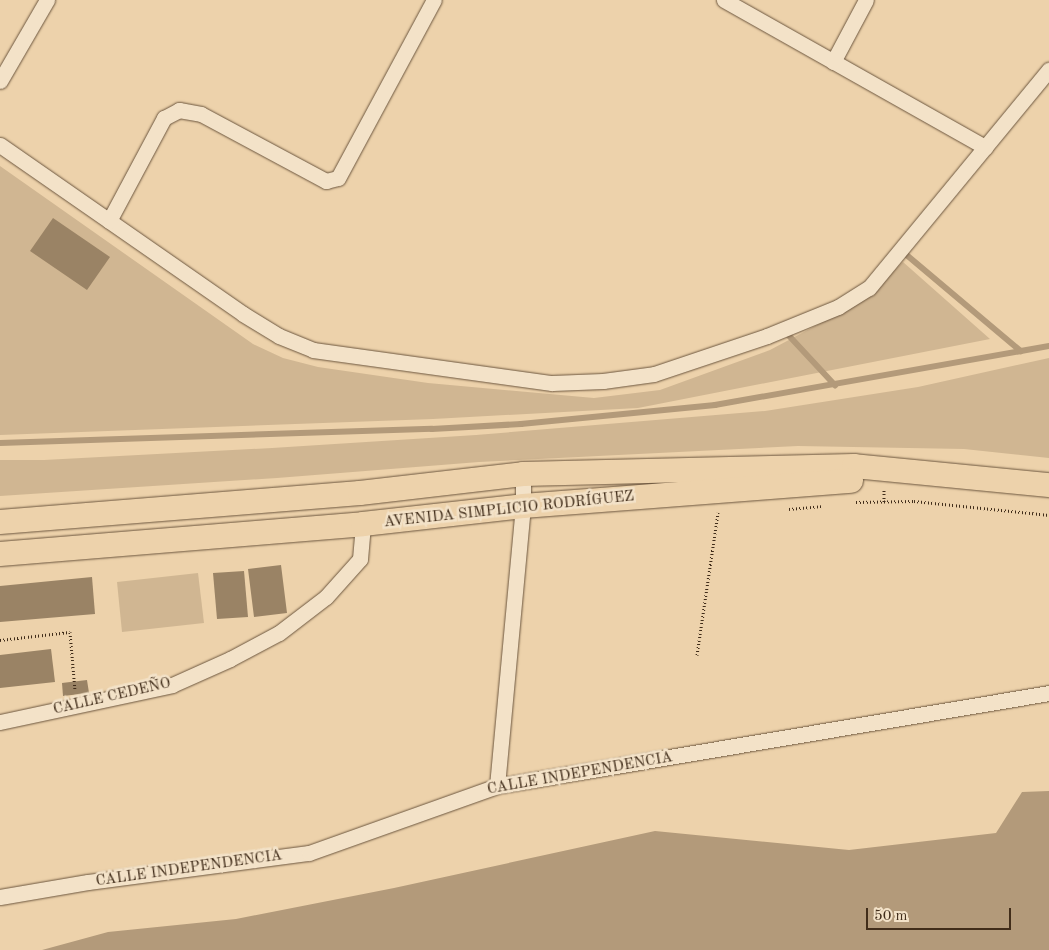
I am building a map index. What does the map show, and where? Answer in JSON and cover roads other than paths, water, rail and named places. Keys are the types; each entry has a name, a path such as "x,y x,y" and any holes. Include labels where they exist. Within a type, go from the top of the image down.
{"main road":[{"name":"AVENIDA SIMPLICIO RODRÍGUEZ","path":"0,522 360,493 523,474 854,466 1049,485"},
{"name":"AVENIDA SIMPLICIO RODRÍGUEZ","path":"0,554 363,524 523,506 852,481 1018,482"}],"street":[{"path":"0,81 47,0"},
{"path":"109,221 164,118 179,110 201,114 326,181 338,178 434,0"},
{"path":"724,0 985,147"},
{"path":"833,62 866,0"},
{"path":"0,145 243,314 279,336 313,350 552,382 604,381 654,374 767,336 838,307 869,288 1049,70"},
{"path":"497,786 523,506 523,474"},
{"name":"CALLE CEDEÑO","path":"0,722 172,685 230,660 279,633 326,597 360,558 363,524"},
{"name":"CALLE INDEPENDENCIA","path":"0,897 97,881 309,853 497,786 1049,692"}],"waterway":[{"path":"901,250 1021,351"},
{"path":"785,331 835,385"},
{"path":"0,443 432,429 521,424 715,405 1049,346"}]}
